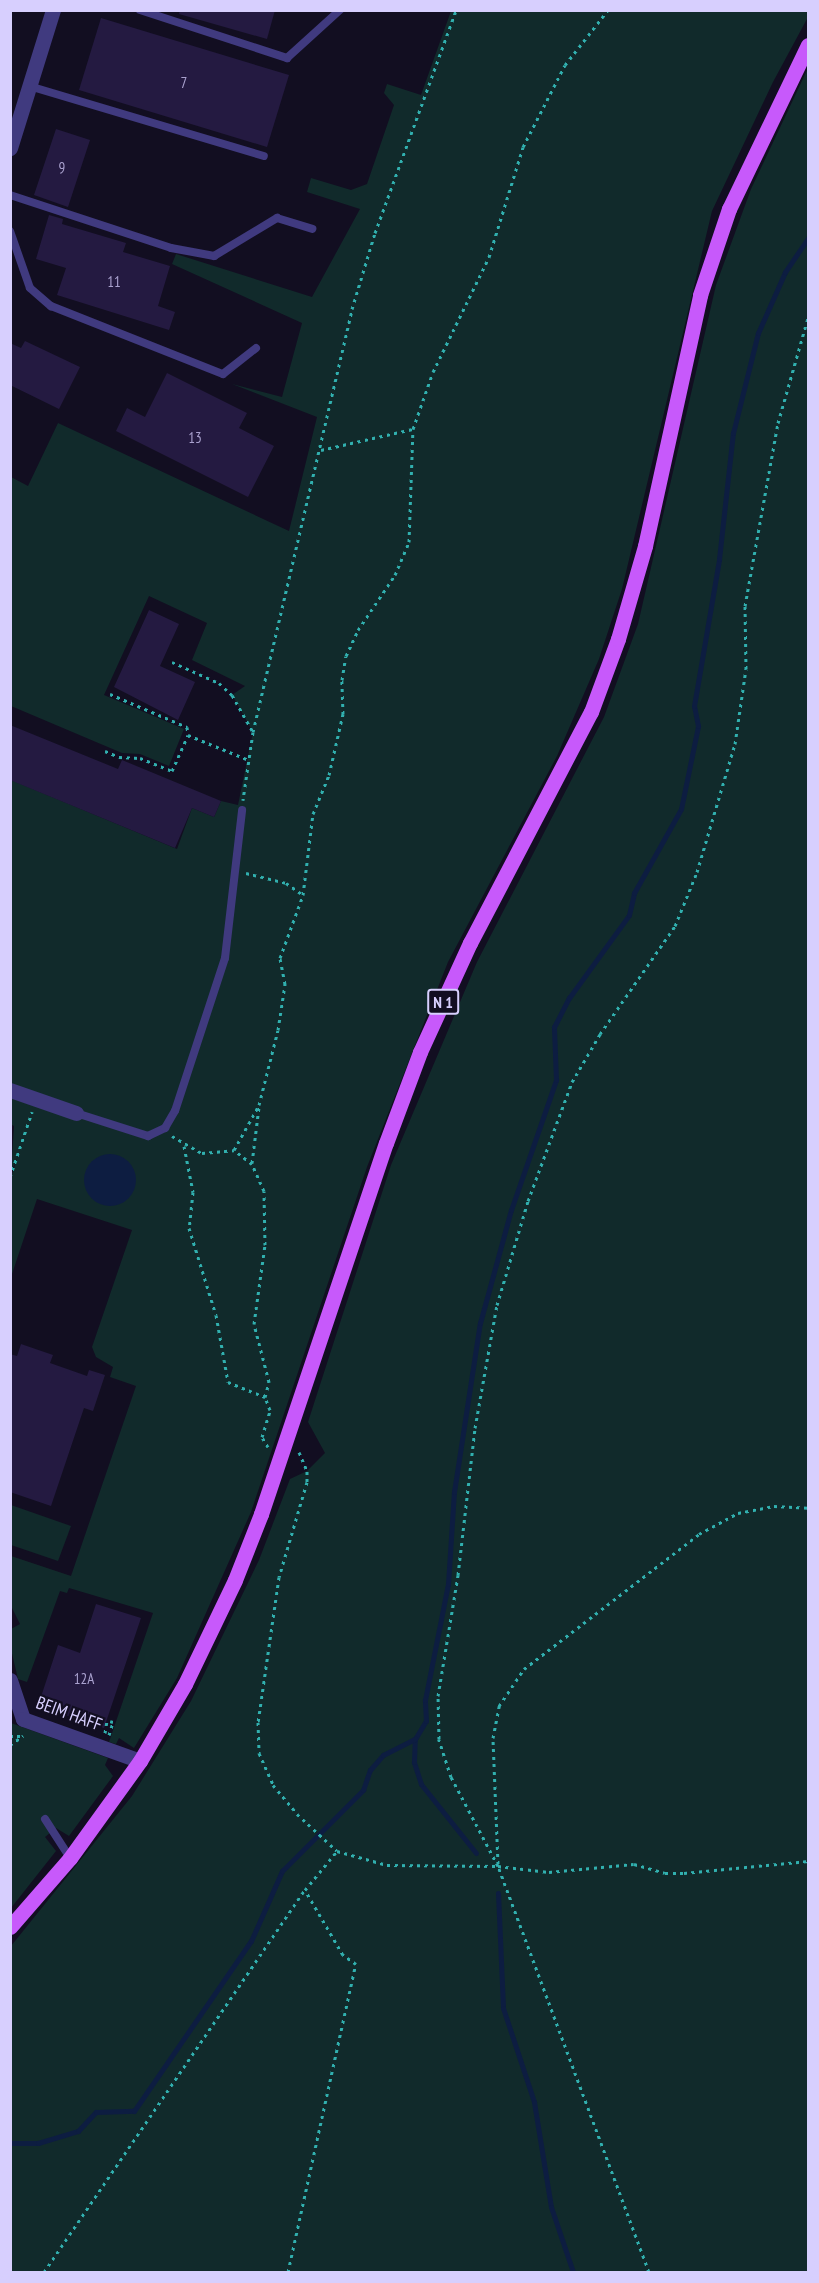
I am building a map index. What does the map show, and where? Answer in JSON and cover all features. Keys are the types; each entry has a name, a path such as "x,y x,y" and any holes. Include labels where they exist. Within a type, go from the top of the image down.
{"main road":[{"name":"N 1","path":"10,1927 70,1858 140,1761 184,1684 235,1580 284,1447 386,1143 420,1052 470,943 591,712 618,639 645,546 700,295 729,209 808,45"}],"street":[{"path":"10,147 53,10"},
{"path":"10,1090 76,1113"},
{"name":"BEIM HAFF","path":"10,1680 23,1719 140,1761"}],"lane":[{"path":"140,10 287,58 340,10"},
{"path":"29,86 264,156"},
{"path":"10,195 171,248 214,256 277,218 312,229"},
{"path":"10,231 30,288 51,306 223,374 256,348"},
{"path":"76,1113 148,1136 165,1128 175,1111 225,958 242,810"},
{"path":"45,1819 70,1858"}],"path":[{"path":"242,810 253,732 321,450 352,309 371,244 456,10"},
{"path":"252,1164 259,1105 280,1018 285,984 280,958 303,895 313,814 329,775 344,714 342,680 346,656 358,630 395,575 409,542 413,429 433,372 489,257 523,147 566,65 608,10"},
{"path":"649,2272 498,1866 451,1776 440,1739 438,1696 458,1575 476,1428 497,1305 528,1201 572,1082 600,1034 675,926 697,872 735,744 746,669 745,606 778,423 808,318"},
{"path":"321,450 413,429"},
{"path":"172,662 219,682 232,695 253,732"},
{"path":"105,751 119,757 140,758 172,771 188,735 187,727 110,694"},
{"path":"188,735 249,760"},
{"path":"236,868 259,879 286,883 303,895"},
{"path":"10,1177 36,1099"},
{"path":"234,1150 259,1105"},
{"path":"165,1128 184,1146 202,1153 234,1150 252,1164 264,1191 265,1245 254,1324 264,1374 269,1382 265,1397 270,1410 262,1437 266,1447 284,1447 303,1455 307,1482 279,1577 258,1722 259,1753 273,1785 297,1814 337,1851 387,1865 498,1866 549,1872 634,1864 665,1873 684,1873 808,1861"},
{"path":"184,1146 192,1192 189,1228 216,1315 228,1382 265,1397"},
{"path":"498,1866 493,1738 500,1706 524,1669 699,1534 738,1513 774,1506 808,1508"},
{"path":"108,1736 113,1722 110,1721"},
{"path":"10,1736 23,1736"},
{"path":"44,2272 305,1890 337,1851"},
{"path":"288,2272 356,1964 343,1955 305,1890"}],"green space":[{"path":"451,11 808,11 808,17 773,82 712,211 622,589 599,659 557,756 448,962 367,1167 251,1512 177,1678 134,1748 119,1738 116,1744 109,1742 153,1613 69,1588 67,1593 60,1591 27,1682 18,1679 10,1645 11,1629 20,1624 11,1606 11,1556 71,1576 136,1386 110,1377 113,1367 96,1357 92,1347 132,1230 37,1199 11,1277 11,1177 18,1156 11,1173 14,1126 10,1124 11,780 177,849 192,808 214,817 221,801 238,805 253,732 232,695 245,686 192,660 207,623 149,596 104,695 184,729 169,766 140,754 122,753 11,706 11,477 28,486 58,423 289,531 317,417 232,384 282,397 302,323 172,264 176,254 312,297 360,209 307,192 311,178 351,190 367,184 394,105 384,93 387,84 421,95"},
{"path":"808,68 808,2272 11,2272 11,1946 132,1796 191,1701 259,1560 290,1479 307,1471 325,1453 308,1422 391,1165 477,962 604,717 638,624 716,285 751,189"},
{"path":"11,1505 71,1526 58,1561 11,1545"},
{"path":"11,1723 108,1758 105,1765 113,1776 69,1836 56,1828 45,1837 56,1851 11,1908"}],"water":[{"path":"110,1154 120,1156 128,1162 134,1170 136,1180 134,1190 128,1198 120,1204 110,1206 100,1204 92,1198 86,1190 84,1180 86,1170 92,1162 100,1156"}],"building":[{"path":"180,10 275,10 267,39 179,14"},
{"path":"101,18 289,75 267,147 79,90"},
{"path":"56,129 90,140 68,207 34,195"},
{"path":"49,215 63,219 62,224 126,243 123,252 170,266 158,306 175,312 169,330 57,295 66,268 36,259"},
{"path":"25,341 80,367 59,409 10,385 10,343 21,348"},
{"path":"167,373 247,413 239,428 274,446 248,497 116,431 127,408 145,417"},
{"path":"149,610 179,624 160,666 195,682 178,720 114,687"},
{"path":"10,725 118,769 122,760 221,801 214,817 192,808 175,848 10,780"},
{"path":"21,1344 53,1355 50,1363 87,1376 89,1370 105,1375 93,1411 84,1408 51,1506 10,1492 10,1354 17,1356"},
{"path":"96,1604 141,1618 104,1728 38,1706 58,1645 80,1653"}],"waterway":[{"path":"476,1853 421,1784 414,1762 415,1739 426,1721 425,1700 448,1584 454,1492 480,1323 511,1210 556,1080 554,1027 569,998 629,915 634,893 681,809 698,726 694,706 719,559 733,433 758,333 785,272 808,238"},
{"path":"10,2143 38,2143 78,2131 96,2112 134,2111 251,1941 282,1871 363,1790 370,1770 383,1755 415,1739"},
{"path":"498,1893 503,2008 534,2102 551,2207 573,2272"}]}
